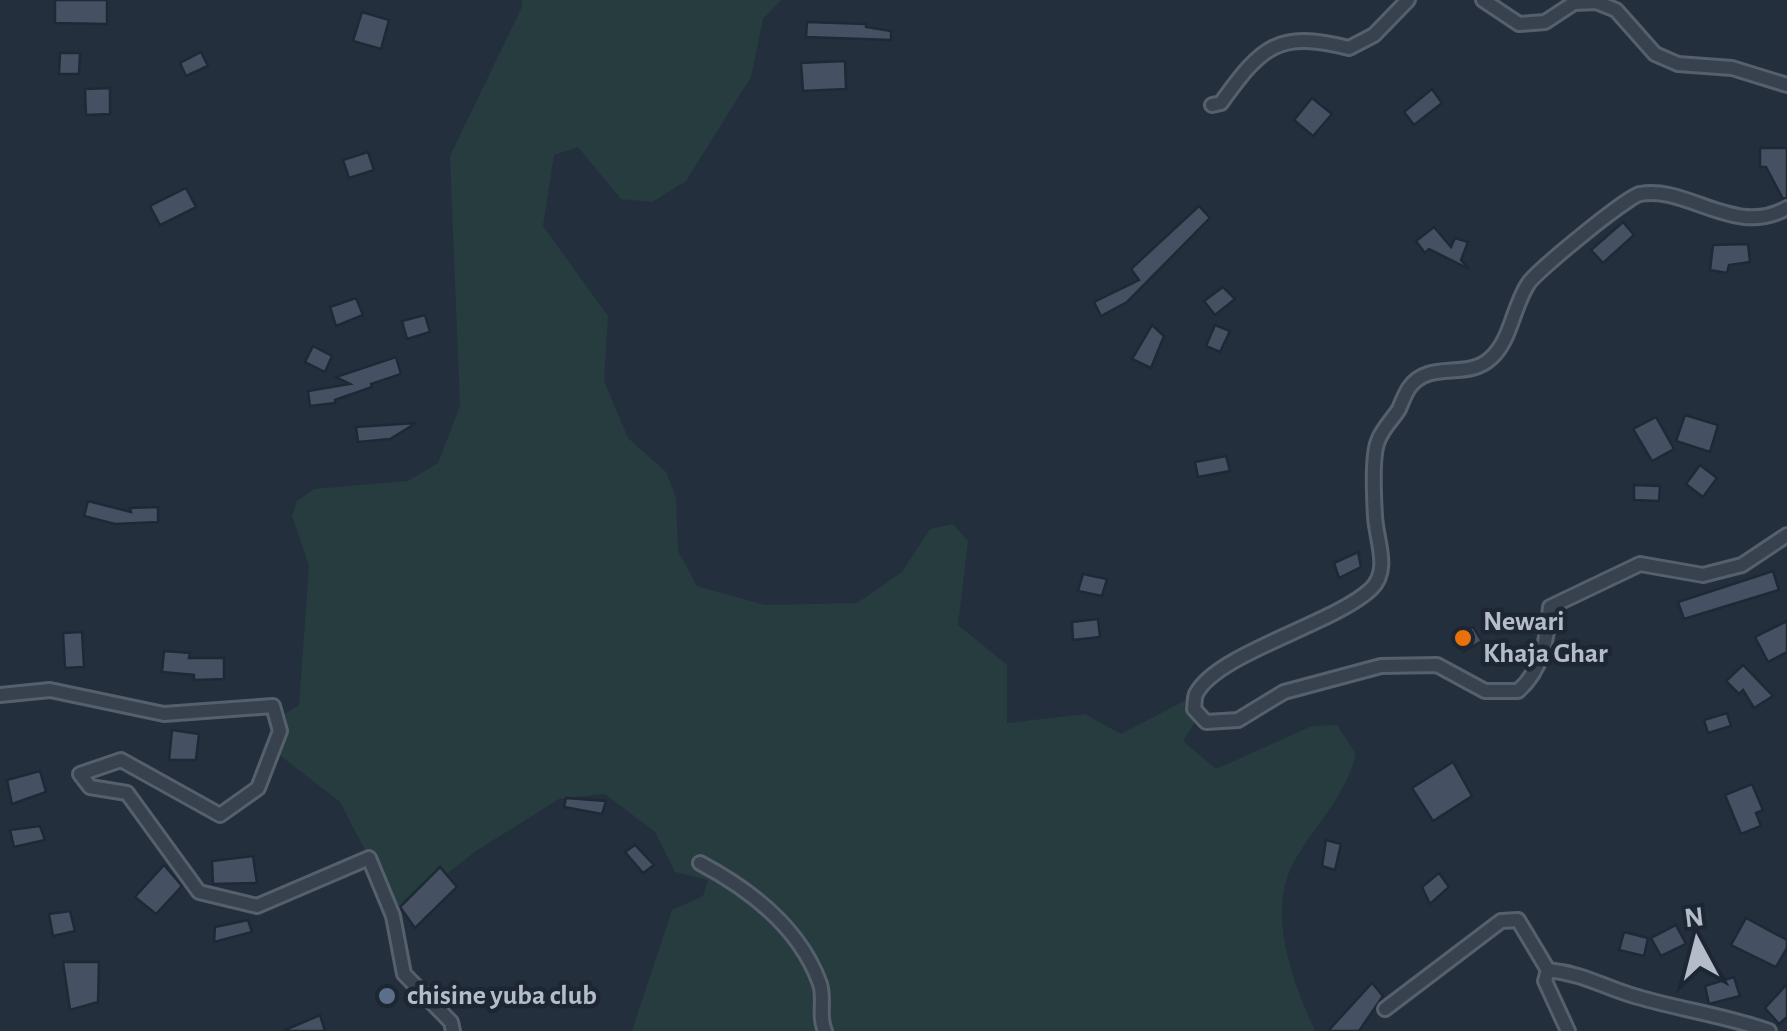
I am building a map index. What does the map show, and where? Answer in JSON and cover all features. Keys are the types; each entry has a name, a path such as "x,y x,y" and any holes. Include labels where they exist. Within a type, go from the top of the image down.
{"street":[{"path":"1212,105 1222,104 1248,66 1278,44 1313,39 1349,48 1374,35 1408,0"},
{"path":"1483,0 1519,24 1545,22 1574,3 1596,2 1616,10 1654,54 1678,64 1732,68 1787,85"},
{"path":"1787,208 1778,213 1737,217 1666,196 1640,194 1621,203 1530,280 1514,309 1507,334 1490,359 1464,372 1440,370 1420,377 1409,388 1377,442 1374,518 1381,560 1380,578 1370,591 1224,668 1196,694 1194,710 1206,722 1238,720 1284,692 1381,666 1437,666 1486,691 1518,692 1528,682 1547,645 1550,607 1640,564 1704,575 1742,565 1787,535"},
{"path":"0,695 50,690 164,714 273,706 280,731 258,788 220,815 121,760 80,774 90,787 127,794 199,892 257,906 368,858 393,916 404,974 452,1022 453,1031"},
{"path":"700,863 740,885 798,941 822,988 825,1031"},
{"path":"1385,1009 1501,921 1518,920 1548,970 1545,982 1568,1031"},
{"path":"1548,970 1578,973 1629,994 1769,1031"}],"green space":[{"path":"522,0 781,0 763,19 751,77 686,181 652,202 621,199 578,147 554,155 543,226 608,316 604,381 628,438 666,472 676,498 678,551 697,586 765,605 857,603 902,572 930,529 953,524 968,541 958,625 1007,665 1007,723 1085,714 1121,734 1186,700 1201,712 1183,741 1216,769 1312,726 1337,725 1356,754 1337,797 1295,860 1282,902 1291,969 1315,1031 632,1031 672,910 703,896 708,880 675,872 655,832 605,794 559,799 476,851 393,916 340,802 273,750 277,719 299,705 309,566 292,516 297,501 314,489 408,481 438,463 460,406 450,156"}],"building":[{"path":"55,0 107,0 107,24 55,23"},
{"path":"362,12 389,20 381,49 353,41"},
{"path":"807,22 866,24 891,31 891,40 806,37"},
{"path":"201,52 208,66 186,76 180,63"},
{"path":"60,53 80,53 79,74 59,74"},
{"path":"845,61 846,89 803,91 801,63"},
{"path":"110,88 110,114 86,115 85,89"},
{"path":"1432,89 1442,103 1414,125 1404,112"},
{"path":"1312,98 1332,114 1313,136 1294,120"},
{"path":"1760,148 1787,148 1787,198 1783,199 1766,167 1760,167"},
{"path":"368,152 374,170 349,178 343,160"},
{"path":"186,188 196,207 160,225 150,206"},
{"path":"1199,206 1210,218 1127,302 1101,316 1094,302 1139,280 1131,269"},
{"path":"1623,222 1634,235 1603,263 1591,250"},
{"path":"1434,227 1451,247 1455,238 1468,242 1461,260 1469,269 1429,249 1425,253 1416,241"},
{"path":"1748,244 1750,262 1729,265 1727,273 1710,270 1713,245"},
{"path":"1223,287 1235,299 1215,315 1204,301"},
{"path":"356,298 363,315 336,326 330,307"},
{"path":"425,315 430,332 407,339 402,321"},
{"path":"1152,325 1164,336 1151,368 1132,359"},
{"path":"1215,325 1230,331 1220,352 1206,346"},
{"path":"313,346 332,356 325,372 305,362"},
{"path":"396,357 401,374 335,403 310,406 308,391 350,384 336,377"},
{"path":"1685,415 1718,425 1710,452 1676,441"},
{"path":"1656,417 1674,449 1652,461 1633,429"},
{"path":"416,423 390,439 358,442 356,427"},
{"path":"1226,456 1230,471 1198,477 1195,462"},
{"path":"1700,465 1717,478 1703,497 1686,484"},
{"path":"1634,485 1660,486 1659,501 1634,500"},
{"path":"88,501 131,512 130,508 158,507 158,522 115,524 84,516"},
{"path":"1358,552 1361,567 1339,578 1334,563"},
{"path":"1773,571 1779,590 1684,619 1678,602"},
{"path":"1083,574 1107,579 1102,596 1078,591"},
{"path":"1098,619 1100,637 1073,640 1072,622"},
{"path":"1787,621 1787,652 1768,662 1755,637"},
{"path":"1473,627 1482,641 1463,652 1455,639"},
{"path":"82,632 84,667 65,668 63,633"},
{"path":"164,651 190,653 189,658 224,658 224,679 194,680 194,675 162,672"},
{"path":"1743,665 1773,696 1754,708 1743,690 1739,694 1726,681"},
{"path":"1727,713 1731,726 1708,733 1704,720"},
{"path":"172,730 199,734 196,760 169,760"},
{"path":"1453,762 1472,796 1433,821 1412,788"},
{"path":"40,771 46,792 12,804 7,780"},
{"path":"1752,784 1763,810 1756,813 1761,826 1741,834 1725,795"},
{"path":"566,798 606,801 602,814 564,807"},
{"path":"40,826 45,840 14,847 10,830"},
{"path":"1326,840 1341,844 1335,870 1322,866"},
{"path":"635,845 654,865 643,873 625,852"},
{"path":"253,856 257,883 213,884 212,861"},
{"path":"164,865 182,886 156,914 135,897"},
{"path":"440,867 457,887 415,928 400,907"},
{"path":"1439,873 1449,887 1430,904 1422,887"},
{"path":"70,911 75,931 53,936 49,914"},
{"path":"1746,918 1787,940 1787,948 1776,967 1731,945"},
{"path":"248,920 252,932 214,942 215,927"},
{"path":"1676,925 1686,944 1661,956 1651,938"},
{"path":"1624,932 1648,938 1644,956 1619,950"},
{"path":"63,962 99,962 98,1002 70,1010"},
{"path":"1734,977 1740,996 1709,1004 1705,986"},
{"path":"1372,983 1383,996 1359,1031 1328,1031"},
{"path":"1787,984 1787,1017 1779,1024 1765,1008"},
{"path":"320,1015 325,1031 283,1031"}],"place":[{"name":"Newari Khaja Ghar","path":"1463,638"},
{"name":"chisine yuba club","path":"387,996"}]}
